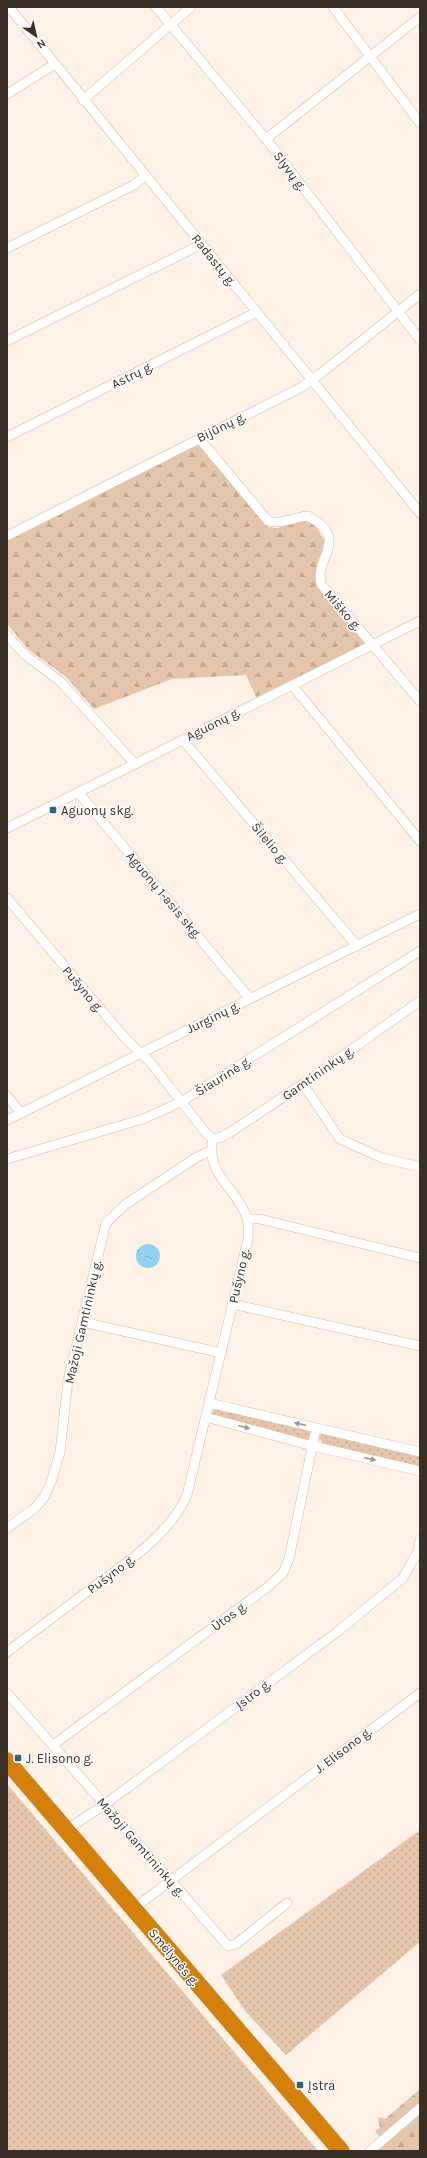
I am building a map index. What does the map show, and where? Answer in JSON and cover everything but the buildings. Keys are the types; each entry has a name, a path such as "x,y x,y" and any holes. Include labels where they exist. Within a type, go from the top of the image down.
{"highway":[{"name":"Smėlynės g.","path":"7,1762 341,2151"}],"street":[{"name":"Radastų g.","path":"9,7 420,513"},
{"name":"Slyvų g.","path":"156,7 266,139 420,340"},
{"path":"83,100 191,7"},
{"path":"333,7 420,123"},
{"path":"266,139 420,17"},
{"path":"7,94 55,64"},
{"path":"7,248 134,185 145,176"},
{"path":"7,341 196,247 200,243"},
{"name":"Bijūnų g.","path":"7,536 285,396 311,380 420,294"},
{"name":"Astrų g.","path":"7,437 257,312"},
{"name":"Miško g.","path":"199,438 268,521 281,523 299,517 308,516 322,528 330,543 330,550 322,564 319,577 321,584 420,702"},
{"name":"Aguonų g.","path":"7,828 420,621"},
{"path":"7,635 25,655 60,681 135,764"},
{"path":"292,685 420,841"},
{"name":"Šilelio g.","path":"183,740 357,946"},
{"name":"Aguonų 1-asis skg.","path":"78,792 250,999"},
{"name":"Pušyno g.","path":"7,898 125,1038 150,1062 206,1133 213,1138"},
{"name":"Jurginų g.","path":"7,1120 140,1052 420,914"},
{"name":"Šiaurinė g.","path":"7,1160 143,1119 181,1102 420,951"},
{"name":"Gamtininkų g.","path":"213,1138 222,1137 229,1133 303,1084 420,1001"},
{"path":"303,1084 340,1139 382,1158 420,1167"},
{"path":"7,1096 21,1113"},
{"path":"213,1138 210,1151 218,1174 248,1219 260,1219 420,1258"},
{"name":"Mažoji Gamtininkų g.","path":"7,1528 35,1508 45,1496 52,1479 60,1452 68,1380 106,1223 126,1204 197,1157 210,1151"},
{"name":"Pušyno g.","path":"7,1652 131,1559 167,1526 182,1506 191,1483 222,1353 248,1239 248,1219"},
{"path":"232,1304 420,1346"},
{"path":"82,1322 222,1353"},
{"path":"209,1403 420,1452"},
{"path":"206,1418 313,1446 420,1470"},
{"name":"Ūtos g.","path":"53,1745 269,1586 283,1573 289,1559 316,1428"},
{"name":"Įstro g.","path":"66,1830 104,1805 337,1632 403,1578 418,1551 420,1540"},
{"name":"Mažoji Gamtininkų g.","path":"7,1693 228,1946 236,1944 287,1903"},
{"name":"J. Elisono g.","path":"133,1909 169,1880 420,1693"},
{"path":"370,2151 420,2108"}],"green space":[{"path":"198,443 268,527 277,528 302,520 315,525 327,545 316,576 316,586 366,644 256,697 246,675 172,679 94,709 66,677 29,650 7,624 7,540"},
{"path":"215,1409 309,1427 312,1432 310,1439 307,1440 215,1417 212,1412"},
{"path":"322,1432 420,1454 420,1467 324,1444 319,1438"},
{"path":"7,1784 318,2151 7,2151"},
{"path":"420,1830 420,1942 286,2055 246,2012 221,1975"},
{"path":"420,2089 420,2151 370,2151 382,2140 375,2131 380,2128 378,2118 380,2117 385,2119"}],"water":[{"path":"148,1244 157,1247 160,1256 157,1265 148,1268 139,1265 136,1256 139,1247"}],"place":[{"name":"Aguonų skg.","path":"53,810"},
{"name":"J. Elisono g.","path":"18,1758"},
{"name":"Įstra","path":"300,2085"}]}
